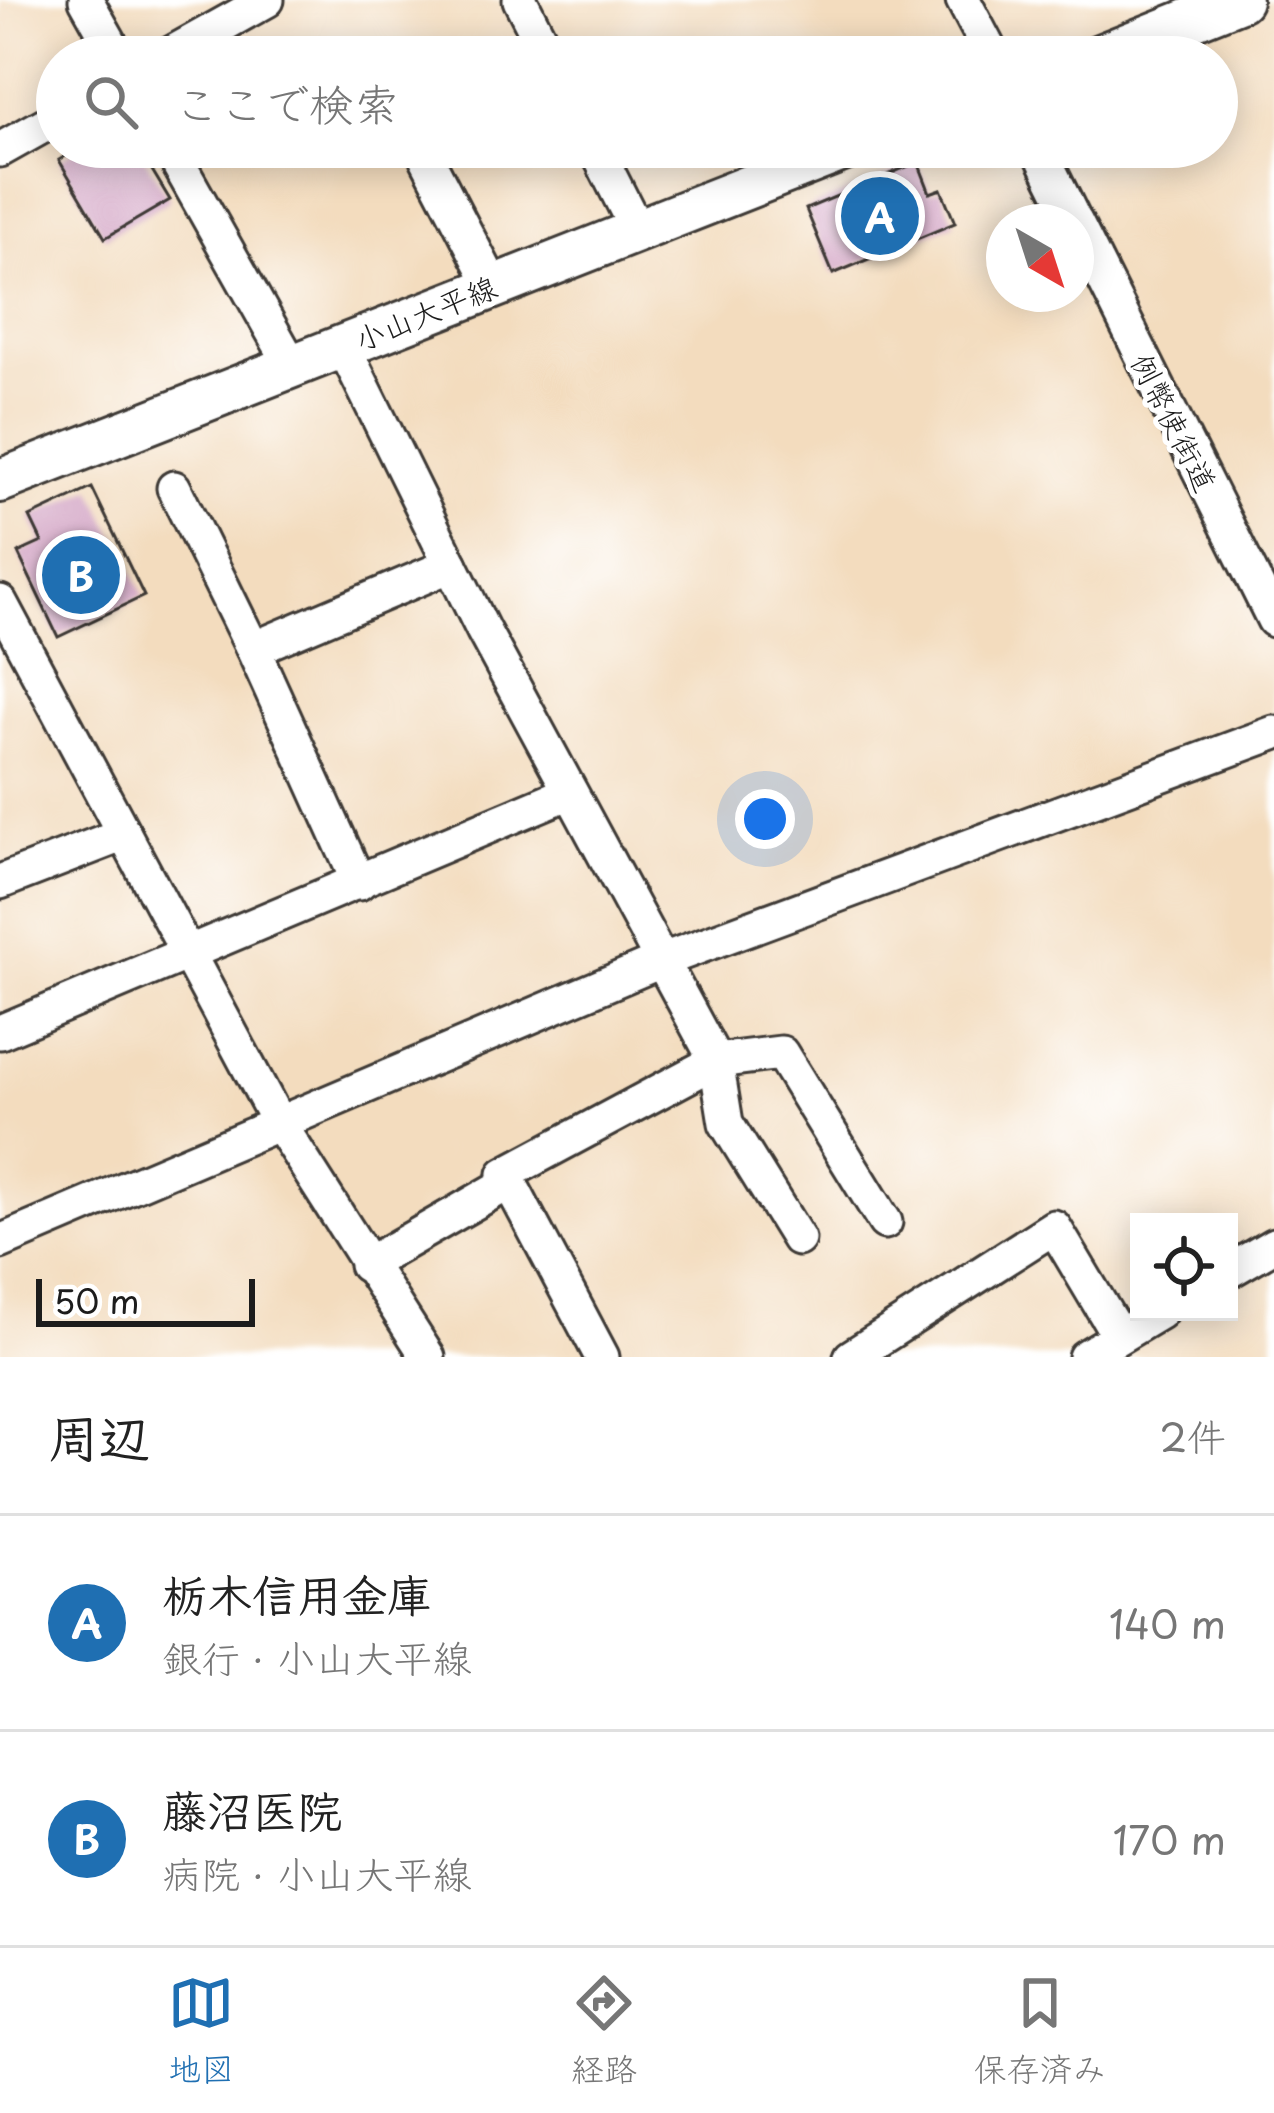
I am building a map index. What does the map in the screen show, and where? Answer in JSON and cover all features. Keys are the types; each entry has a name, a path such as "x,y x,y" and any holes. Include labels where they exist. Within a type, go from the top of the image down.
{"main road":[{"path":"1150,36 1240,0"},
{"name":"小山大平線","path":"0,481 794,168"}],"street":[{"path":"86,0 106,36"},
{"path":"203,36 267,0"},
{"path":"520,0 538,36"},
{"path":"963,0 981,36"},
{"path":"0,150 36,130"},
{"path":"181,168 292,366"},
{"path":"432,168 493,284"},
{"path":"605,168 635,228"},
{"name":"例幣使街道","path":"1048,168 1066,204"},
{"name":"例幣使街道","path":"1094,259 1274,620"},
{"path":"343,346 451,565 716,1061 726,1124 798,1239"},
{"path":"174,488 359,883"},
{"path":"253,649 451,565"},
{"path":"0,602 277,1120 428,1357"},
{"path":"0,1241 663,960 1274,734"},
{"path":"0,1032 570,792"},
{"path":"0,882 124,834"},
{"path":"602,1357 505,1174 716,1061 781,1053 885,1222"},
{"path":"366,1265 510,1182"},
{"path":"851,1357 1054,1226 1119,1336"},
{"path":"1238,1266 1274,1245"},
{"path":"1085,1357 1145,1321"}],"building":[{"path":"64,168 151,168 170,200 105,238"},
{"path":"904,168 920,168 930,193 941,189 955,223 833,274 806,209"},
{"path":"92,488 144,596 58,637 18,553 42,542 30,517"}],"place":[{"name":"栃木信用金庫","path":"880,216"},
{"name":"藤沼医院","path":"81,575"}]}
